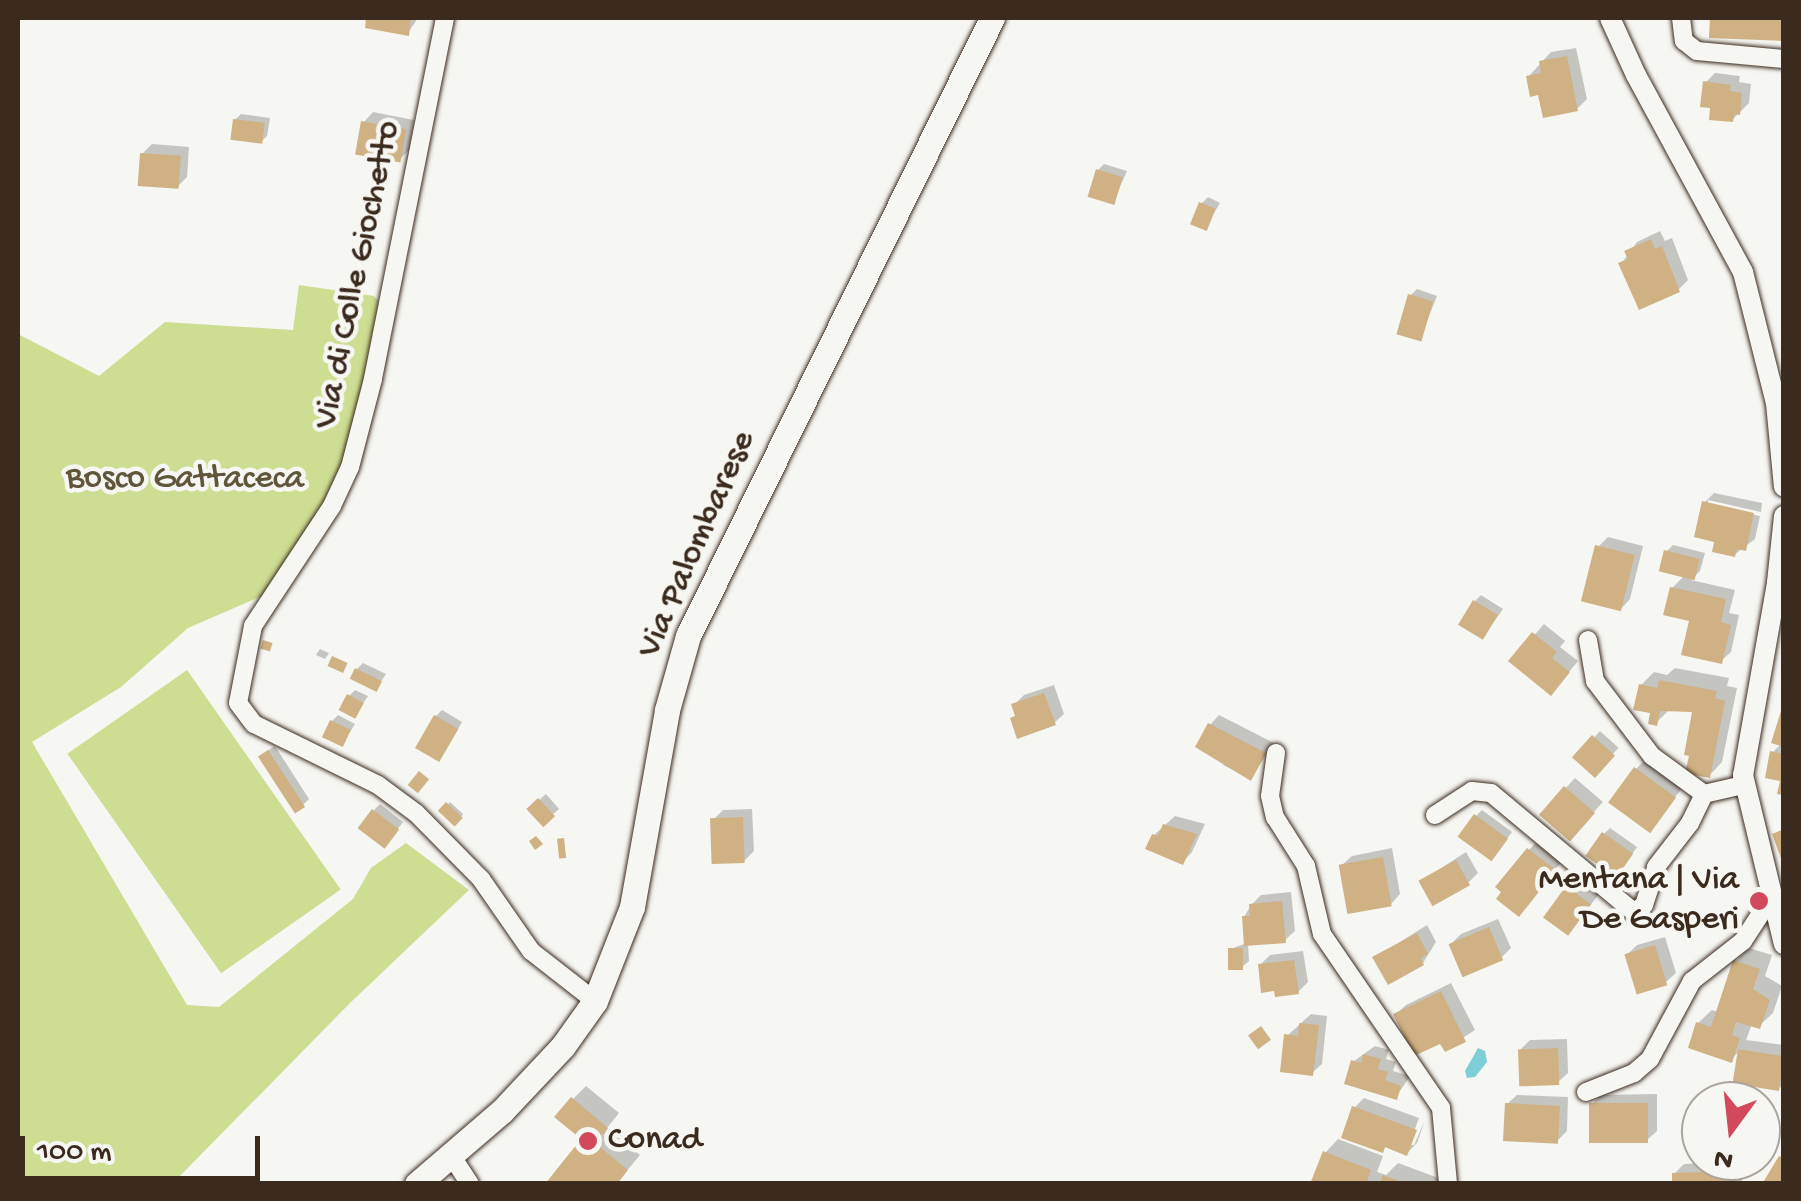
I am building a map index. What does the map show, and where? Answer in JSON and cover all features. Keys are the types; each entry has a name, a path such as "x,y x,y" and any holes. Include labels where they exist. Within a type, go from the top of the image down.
{"main road":[{"name":"Via Palombarese","path":"417,1184 453,1158 555,1055 594,1001 632,907 667,710 688,636 992,18"}],"street":[{"name":"Via di Colle Giochetto","path":"446,18 374,379 350,466 332,506 253,626 238,702 257,726 369,781 406,804 481,879 536,957 594,1001"},
{"path":"1610,18 1636,75 1743,272 1778,412 1784,487"},
{"path":"1681,18 1684,41 1696,52 1784,58"},
{"path":"1784,516 1780,605 1748,732 1743,785 1784,944"},
{"path":"1588,640 1596,681 1640,744 1704,794"},
{"path":"1276,753 1270,796 1275,817 1309,872 1322,934 1441,1108 1448,1184"},
{"path":"1704,794 1743,785"},
{"path":"1435,815 1472,791 1491,792 1634,912 1644,905 1656,866 1690,822 1704,794"},
{"path":"1586,1092 1634,1072 1650,1059 1692,982 1743,940 1771,898"},
{"path":"453,1158 470,1184"}],"green space":[{"name":"Bosco Gattaceca","path":"299,285 374,296 387,310 348,486 273,591 188,628 121,687 32,742 187,1005 219,1007 353,899 371,868 406,843 469,890 350,1003 173,1183 18,1183 18,334 99,376 165,322 293,330"},
{"path":"187,670 341,890 221,973 67,754"}],"water":[{"path":"1478,1048 1485,1051 1487,1062 1475,1077 1467,1078 1465,1071"}],"building":[{"path":"366,18 411,18 409,36 365,28"},
{"path":"1710,18 1784,18 1784,41 1709,38"},
{"path":"1567,56 1578,111 1543,118 1538,95 1530,97 1526,76 1541,73 1539,61"},
{"path":"1703,81 1731,85 1730,91 1742,93 1740,115 1734,114 1733,122 1709,120 1710,108 1700,107"},
{"path":"233,119 265,123 262,144 230,140"},
{"path":"361,121 406,129 400,162 355,154"},
{"path":"140,153 181,156 179,189 138,186"},
{"path":"1096,169 1123,177 1114,205 1088,197"},
{"path":"1199,202 1216,209 1207,231 1190,224"},
{"path":"1651,239 1655,249 1662,246 1680,292 1639,310 1618,263 1628,259 1624,251"},
{"path":"1408,294 1433,301 1421,342 1396,334"},
{"path":"1702,501 1754,513 1746,551 1737,549 1735,557 1712,552 1714,542 1694,537"},
{"path":"1595,545 1635,555 1621,611 1581,601"},
{"path":"1664,550 1700,559 1695,580 1659,571"},
{"path":"1670,587 1726,599 1721,622 1731,625 1722,664 1681,655 1689,621 1663,615"},
{"path":"1473,600 1498,615 1483,640 1458,625"},
{"path":"1532,632 1557,652 1552,658 1570,672 1551,696 1508,661"},
{"path":"263,640 273,643 270,652 260,649"},
{"path":"332,656 348,663 343,673 328,666"},
{"path":"355,668 382,681 377,692 350,679"},
{"path":"1659,680 1717,691 1715,698 1725,701 1710,778 1685,773 1689,756 1684,755 1692,712 1660,711 1657,726 1648,724 1650,713 1633,710 1639,684 1657,688"},
{"path":"1044,693 1056,725 1017,739 1010,718 1015,716 1011,704"},
{"path":"347,694 364,703 355,719 339,710"},
{"path":"1781,711 1784,712 1784,747 1771,743"},
{"path":"434,715 458,729 439,762 415,748"},
{"path":"330,720 351,730 343,747 322,737"},
{"path":"1208,723 1266,753 1251,781 1195,747"},
{"path":"1592,735 1615,756 1595,778 1572,757"},
{"path":"268,750 305,807 295,814 258,757"},
{"path":"1770,751 1784,754 1784,795 1777,794 1780,781 1765,778"},
{"path":"1634,767 1676,798 1650,833 1608,803"},
{"path":"419,771 429,779 418,793 408,785"},
{"path":"1564,786 1595,813 1570,842 1539,815"},
{"path":"538,798 555,816 543,827 526,809"},
{"path":"446,802 463,818 455,826 438,811"},
{"path":"372,809 399,829 385,849 358,828"},
{"path":"1474,814 1508,839 1492,861 1458,837"},
{"path":"743,817 745,863 712,864 710,818"},
{"path":"1163,824 1197,834 1183,865 1145,849 1152,834 1158,836"},
{"path":"1784,829 1784,864 1783,864 1772,834"},
{"path":"1602,832 1633,854 1616,878 1585,856"},
{"path":"536,836 543,844 535,850 529,841"},
{"path":"564,838 566,858 559,859 557,839"},
{"path":"1527,848 1556,870 1519,917 1496,899 1501,892 1495,887"},
{"path":"1383,857 1392,906 1347,914 1339,865"},
{"path":"1456,860 1470,885 1432,906 1418,881"},
{"path":"1566,886 1591,904 1568,936 1543,918"},
{"path":"1282,901 1286,943 1244,946 1242,916 1250,916 1249,904"},
{"path":"1489,927 1503,960 1463,977 1448,944"},
{"path":"1417,933 1428,954 1421,958 1424,965 1388,985 1372,957"},
{"path":"1655,945 1667,985 1637,995 1624,954"},
{"path":"1228,948 1243,948 1243,970 1228,970"},
{"path":"1294,960 1299,994 1275,997 1274,991 1261,993 1258,964"},
{"path":"1733,960 1760,969 1753,989 1770,1000 1760,1029 1736,1022 1732,1035 1740,1038 1732,1063 1688,1048 1696,1022 1711,1027"},
{"path":"1441,991 1466,1042 1445,1052 1440,1044 1414,1056 1393,1014"},
{"path":"1299,1023 1319,1025 1313,1076 1280,1072 1284,1034 1298,1036"},
{"path":"1261,1026 1271,1040 1258,1049 1248,1035"},
{"path":"1558,1048 1559,1085 1519,1086 1518,1049"},
{"path":"1738,1049 1784,1056 1781,1081 1733,1081"},
{"path":"1363,1054 1381,1059 1378,1069 1388,1072 1385,1080 1401,1086 1397,1100 1344,1084 1351,1060 1361,1063"},
{"name":"Conad","path":"571,1097 608,1128 595,1143 628,1170 617,1184 545,1184 581,1139 554,1117"},
{"path":"1505,1103 1560,1106 1558,1144 1503,1141"},
{"path":"1589,1103 1648,1103 1648,1143 1589,1143"},
{"path":"1352,1106 1417,1130 1407,1156 1385,1147 1383,1153 1341,1138"},
{"path":"1323,1151 1371,1170 1366,1184 1310,1184"},
{"path":"1781,1157 1784,1158 1784,1184 1762,1184 1781,1181"},
{"path":"1672,1173 1681,1173 1681,1181 1733,1184 1672,1184"},
{"path":"1383,1175 1404,1183 1404,1184 1380,1184"}],"place":[{"name":"Mentana | Via De Gasperi","path":"1759,901"},
{"name":"Conad","path":"588,1141"}]}
